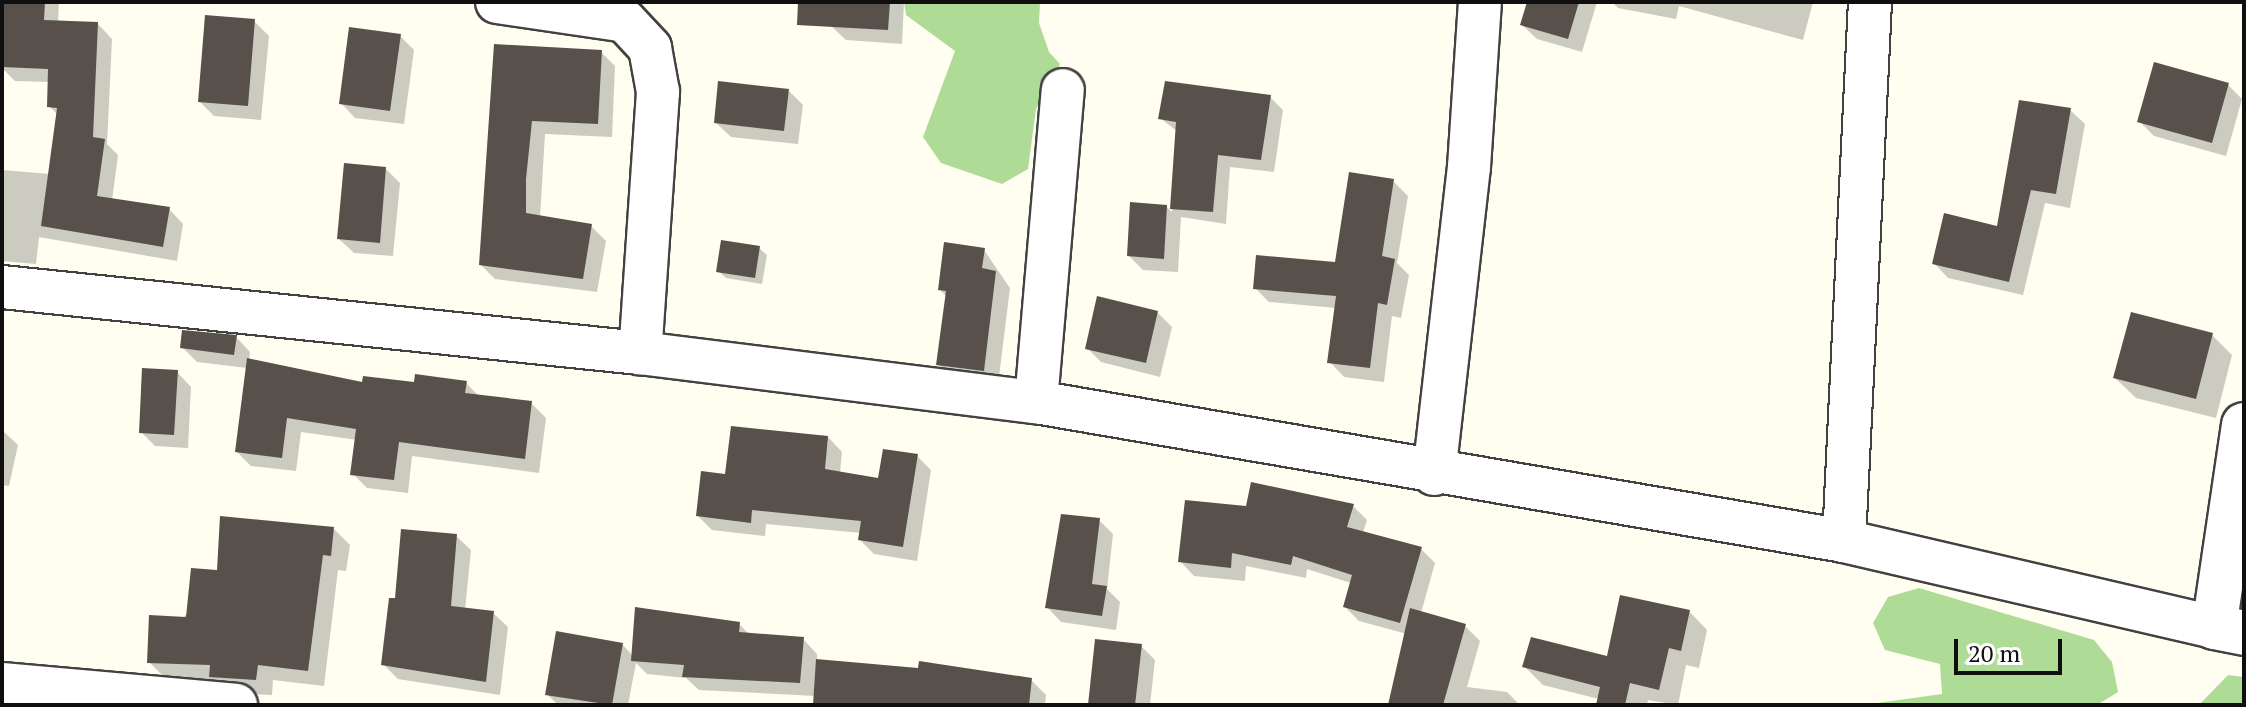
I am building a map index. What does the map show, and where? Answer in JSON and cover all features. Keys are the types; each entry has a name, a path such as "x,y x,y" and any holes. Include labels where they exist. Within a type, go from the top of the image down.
{"street":[{"path":"497,2 625,21 650,48 658,92 640,353"},
{"path":"1434,474 1469,167 1480,2"},
{"path":"1844,541 1870,2"},
{"path":"1036,402 1063,90"},
{"path":"2,287 640,353 1036,402 1434,474 1844,541 2229,630 2244,425"},
{"path":"2,684 236,705"}],"green space":[{"path":"904,2 1040,2 1039,23 1049,52 1060,64 1036,109 1028,169 1002,184 941,163 923,137 955,51 906,15"},
{"path":"1919,588 2094,640 2112,662 2118,692 2097,705 1863,705 1942,694 1940,664 1885,650 1873,623 1888,597"},
{"path":"2228,675 2244,677 2244,705 2199,705"}],"building":[{"path":"2,2 45,2 44,20 98,22 93,137 105,139 97,196 170,207 163,247 41,226 57,108 47,107 48,69 2,67"},
{"path":"798,2 890,2 888,30 797,25"},
{"path":"1527,2 1579,2 1568,39 1520,25"},
{"path":"205,15 255,19 248,106 198,102"},
{"path":"349,27 401,34 390,111 339,104"},
{"path":"494,44 602,50 598,124 532,121 526,179 526,213 592,224 583,279 479,265"},
{"path":"2154,62 2229,83 2212,143 2137,122"},
{"path":"718,81 789,89 784,131 714,123"},
{"path":"1165,81 1271,95 1261,160 1218,155 1213,212 1170,209 1176,122 1158,119"},
{"path":"2019,100 2071,108 2056,194 2031,190 2009,282 1932,264 1944,213 1997,226"},
{"path":"344,163 386,167 380,243 337,239"},
{"path":"1349,172 1394,179 1382,256 1395,259 1387,305 1378,303 1370,368 1327,363 1336,296 1253,289 1256,255 1335,262"},
{"path":"1130,202 1167,205 1164,259 1127,256"},
{"path":"721,240 760,246 755,278 716,272"},
{"path":"944,242 985,248 982,268 996,271 984,371 936,365 946,291 938,290"},
{"path":"1097,296 1158,311 1146,363 1085,349"},
{"path":"2131,312 2213,333 2196,399 2113,378"},
{"path":"182,330 237,335 234,355 180,348"},
{"path":"247,358 362,382 363,376 414,382 415,374 467,381 465,393 532,401 525,459 399,442 394,480 350,475 356,429 287,418 282,458 235,452"},
{"path":"142,368 178,370 174,435 139,433"},
{"path":"731,426 828,436 825,469 878,478 883,449 918,454 903,547 858,540 861,521 752,510 751,523 696,516 701,471 725,474"},
{"path":"1251,482 1354,504 1347,527 1422,547 1400,623 1343,607 1352,575 1293,556 1291,565 1232,553 1231,568 1178,562 1185,500 1246,506"},
{"path":"1061,514 1100,518 1092,584 1107,586 1102,616 1045,608"},
{"path":"220,516 334,527 331,556 323,555 308,671 258,665 256,680 209,677 210,665 147,663 149,615 186,617 191,568 217,570"},
{"path":"401,529 457,534 451,606 494,611 486,682 381,665 389,598 395,598"},
{"path":"1620,595 1690,610 1681,651 1669,648 1659,690 1630,683 1625,705 1596,705 1600,687 1522,667 1531,637 1607,656"},
{"path":"635,607 740,622 739,632 804,637 800,683 682,677 684,665 631,661"},
{"path":"1410,608 1466,624 1443,705 1388,705"},
{"path":"556,631 623,643 612,705 545,695"},
{"path":"1095,639 1142,644 1135,705 1088,705"},
{"path":"816,659 918,668 919,661 1032,678 1029,705 813,705"}]}
